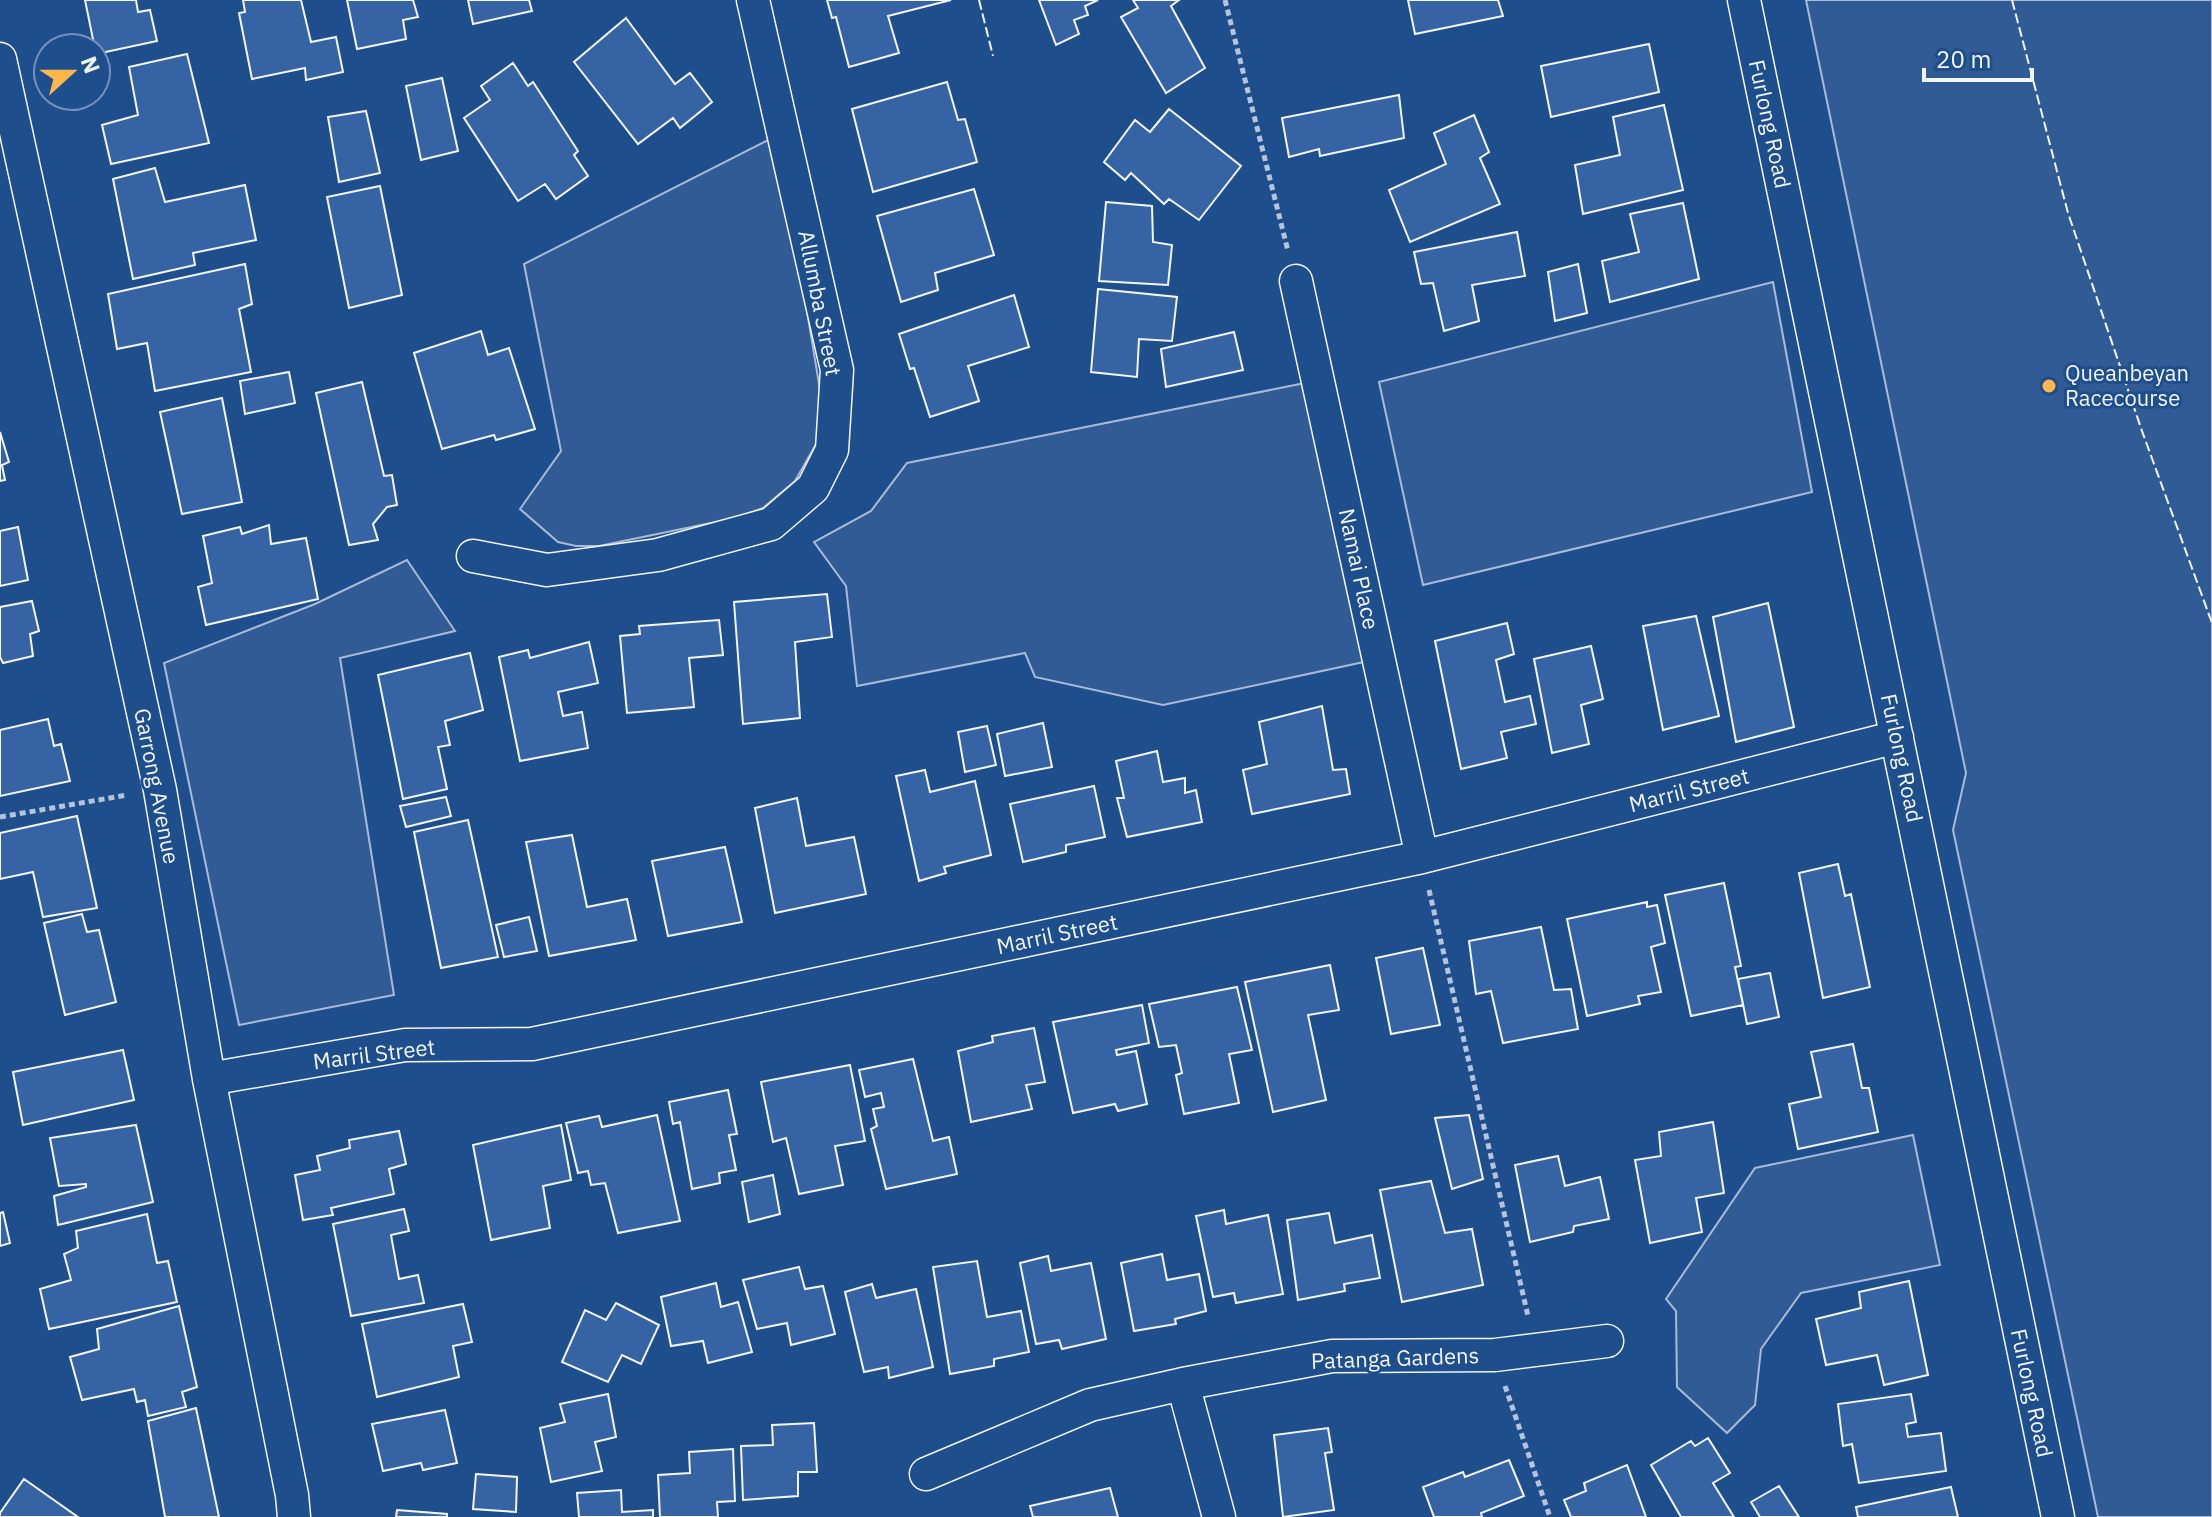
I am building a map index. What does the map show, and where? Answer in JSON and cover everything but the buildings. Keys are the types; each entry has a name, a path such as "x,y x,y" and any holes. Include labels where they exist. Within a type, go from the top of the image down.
{"street":[{"name":"Allumba Street","path":"473,556 547,570 658,555 771,524 813,488 832,450 837,370 753,0"},
{"name":"Furlong Road","path":"1744,0 2058,1517"},
{"name":"Garrong Avenue","path":"0,59 160,790 209,1079 294,1517"},
{"name":"Namai Place","path":"1296,281 1422,857"},
{"name":"Marril Street","path":"209,1079 405,1045 532,1044 1422,857 1897,737"},
{"name":"Patanga Gardens","path":"926,1474 1090,1405 1183,1384 1332,1356 1495,1355 1607,1341"},
{"path":"1183,1384 1219,1517"}],"path":[{"path":"1225,0 1296,281"},
{"path":"0,817 160,790"},
{"path":"1422,857 1536,1351"},
{"path":"1495,1355 1550,1517"}],"shaded area":[{"name":"Queanbeyan Racecourse","path":"1806,0 2212,0 2212,1517 2098,1517 1953,830 1966,773"},
{"path":"778,135 820,390 822,425 815,446 795,481 763,508 735,518 599,546 558,542 520,509 561,451 524,264"},
{"path":"1773,282 1812,492 1423,585 1379,382"},
{"path":"1315,381 1378,659 1163,705 1035,677 1025,653 857,686 846,586 814,542 871,511 907,463"},
{"path":"407,560 455,631 340,658 394,995 239,1025 164,663 315,604"},
{"path":"1913,1135 1940,1265 1801,1293 1761,1349 1755,1405 1727,1433 1677,1387 1676,1311 1666,1299 1755,1168"}],"fence":[{"path":"979,0 993,56"},
{"path":"2012,0 2068,213 2142,431 2212,623"}],"place":[{"name":"Queanbeyan Racecourse","path":"2049,386"}]}
